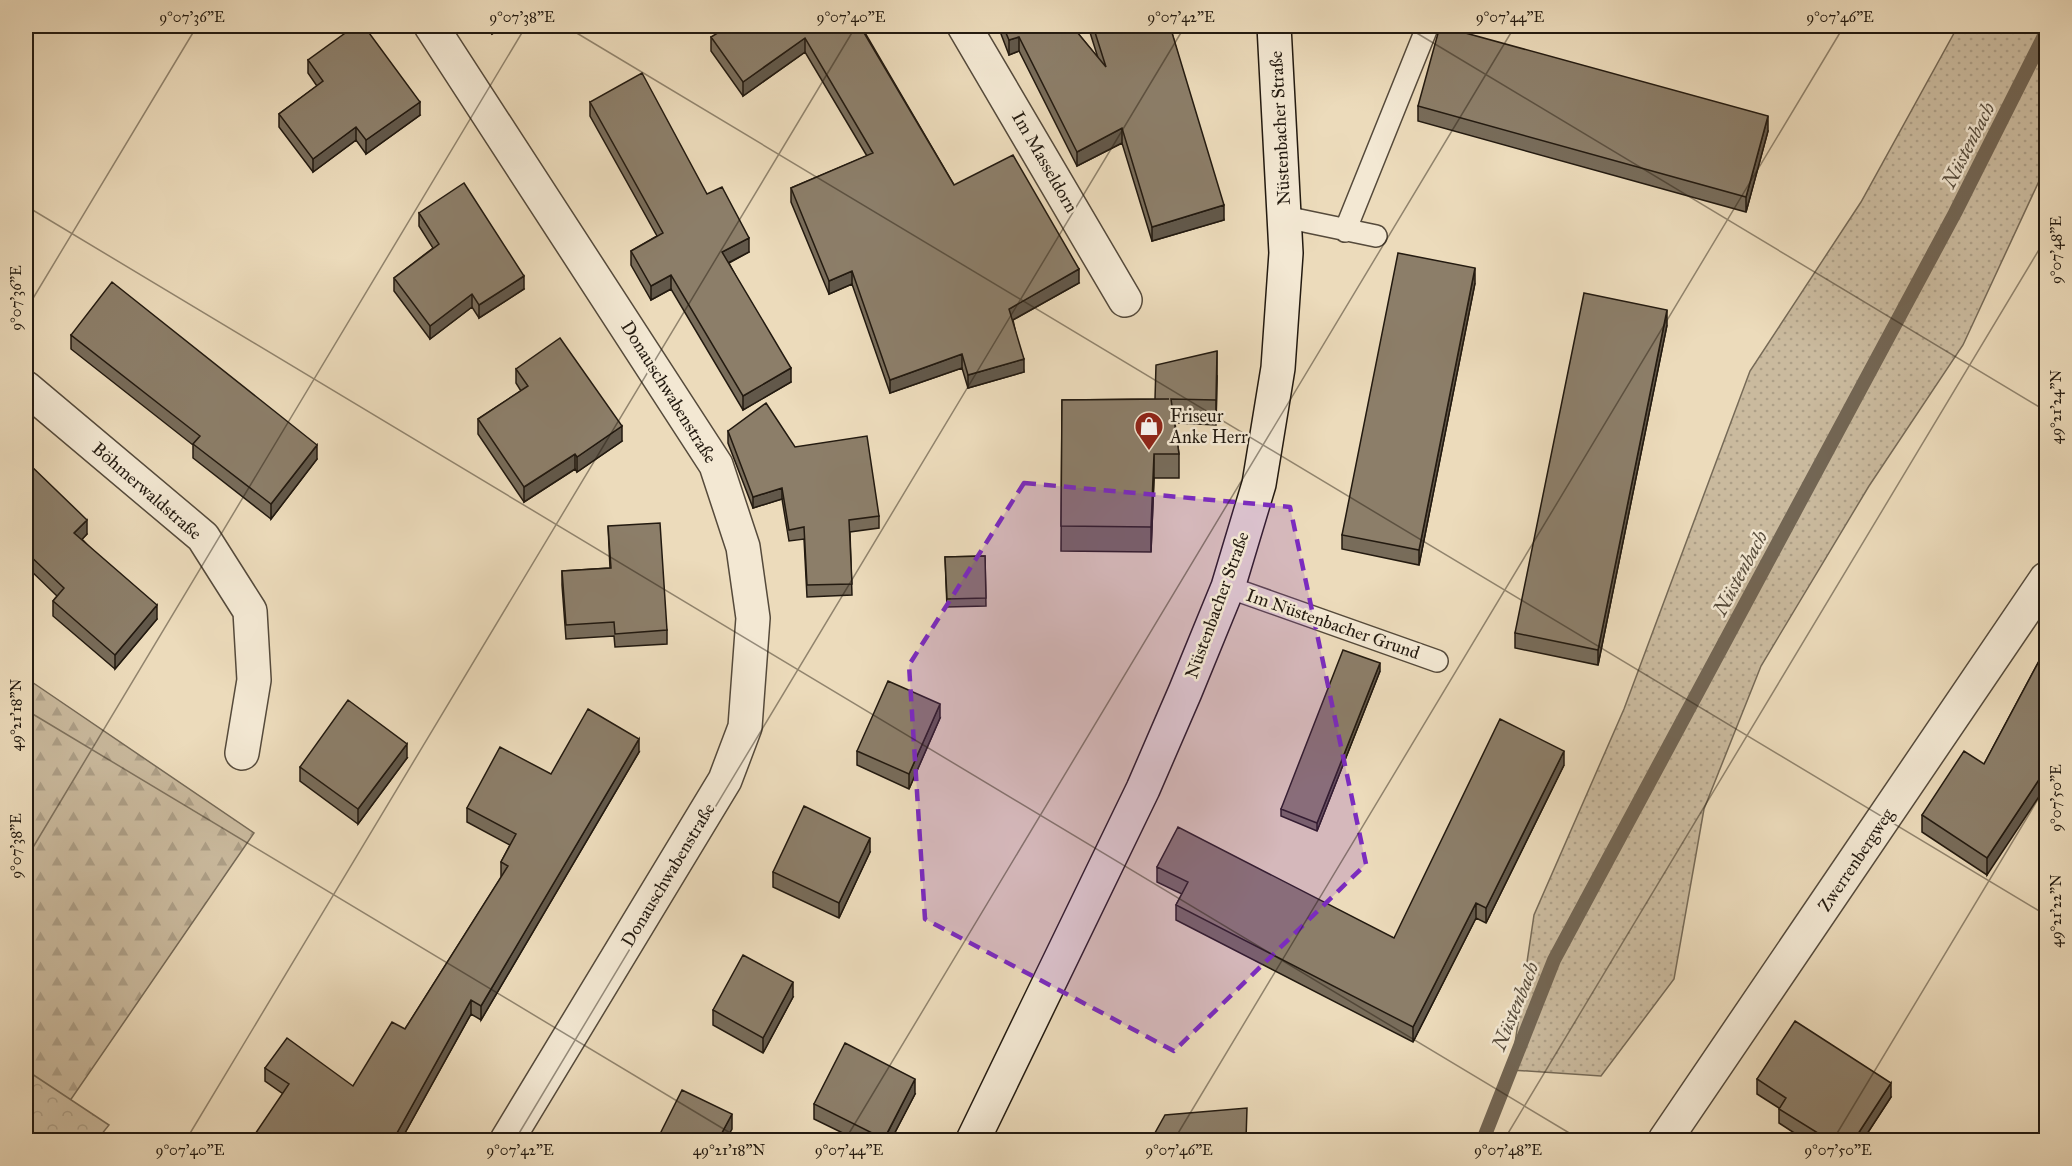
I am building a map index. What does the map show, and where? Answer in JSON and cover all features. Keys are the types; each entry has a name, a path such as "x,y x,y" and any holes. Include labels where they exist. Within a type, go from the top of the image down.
{"street":[{"name":"Donauschwabenstraße","path":"431,26 716,465 743,547 753,618 745,727 725,780 507,1140"},
{"name":"Im Masseldorn","path":"964,26 1125,300"},
{"name":"Nüstenbacher Straße","path":"973,1140 1143,789 1228,587 1259,484 1278,368 1286,253 1274,26"},
{"name":"Böhmerwaldstraße","path":"26,388 203,537 250,611 254,680 242,753"},
{"name":"Zwerrenbergweg","path":"1665,1140 2046,579"}],"lane":[{"path":"1345,231 1426,30"},
{"path":"1285,218 1376,236"},
{"name":"Im Nüstenbacher Grund","path":"1228,587 1437,661"}],"highlighted area":[{"path":"1024,483 1290,507 1366,864 1174,1051 925,919 909,665"}],"green space":[{"path":"1958,26 2046,26 2046,166 1963,345 1869,486 1761,666 1704,809 1674,979 1601,1076 1511,1070 1534,915 1624,709 1750,371 1861,202"},
{"path":"26,678 254,833 43,1140 26,1140"},
{"path":"26,1070 109,1125 97,1140 26,1140"}],"building":[{"path":"355,26 364,26 420,102 366,140 356,127 313,159 279,114 323,81 308,60"},
{"path":"729,26 860,26 954,185 1013,155 1079,269 1009,309 1024,359 968,375 962,354 890,380 852,271 829,281 791,188 873,153 805,38 743,82 711,37"},
{"path":"1003,26 1072,26 1106,67 1093,26 1170,26 1224,205 1152,227 1122,128 1077,152 1019,37 1009,40"},
{"path":"1440,26 1768,116 1746,197 1418,106"},
{"path":"642,73 707,194 722,187 749,238 722,252 791,368 743,396 671,275 651,286 631,251 663,233 590,102"},
{"path":"464,183 524,276 479,305 472,294 430,326 394,278 439,244 419,213"},
{"path":"1398,253 1475,268 1419,550 1342,535"},
{"path":"112,282 317,445 271,504 193,444 200,436 71,335"},
{"path":"1584,293 1667,310 1598,650 1515,633"},
{"path":"560,338 622,426 577,457 575,454 524,487 478,419 528,386 516,369"},
{"path":"1217,351 1216,400 1171,399 1179,454 1154,454 1151,527 1061,526 1062,400 1169,399 1155,399 1156,365"},
{"path":"766,403 795,447 867,436 879,516 849,520 852,584 807,585 804,527 789,530 782,488 753,497 728,431"},
{"path":"26,461 87,520 74,533 157,605 115,655 53,601 64,588 26,552"},
{"path":"660,523 667,630 615,634 614,622 566,625 562,571 611,568 608,526"},
{"path":"985,556 986,598 947,599 945,557"},
{"path":"2046,648 2046,769 1987,858 1922,815 1964,751 1984,764"},
{"path":"1343,650 1380,663 1317,823 1281,809"},
{"path":"888,681 940,704 909,774 857,751"},
{"path":"348,700 407,744 358,809 300,767"},
{"path":"588,709 639,739 481,1006 471,1000 393,1140 251,1140 289,1084 265,1068 287,1038 353,1086 392,1022 405,1029 508,866 501,862 516,834 467,808 500,747 551,774"},
{"path":"1500,719 1564,751 1486,908 1476,903 1413,1027 1176,905 1188,882 1157,867 1178,827 1394,938"},
{"path":"804,806 870,838 839,903 773,872"},
{"path":"743,955 793,982 763,1038 713,1010"},
{"path":"1795,1021 1891,1083 1854,1140 1829,1140 1779,1109 1786,1098 1757,1079"},
{"path":"845,1043 915,1079 884,1139 814,1104"},
{"path":"682,1090 732,1114 718,1140 657,1140"},
{"path":"1247,1108 1246,1140 1151,1140 1165,1115"}],"waterway":[{"name":"Nüstenbach","path":"1483,1140 1554,960 1955,213 2046,32"}],"place":[{"name":"Friseur Anke Herr","path":"1149,452"}]}
